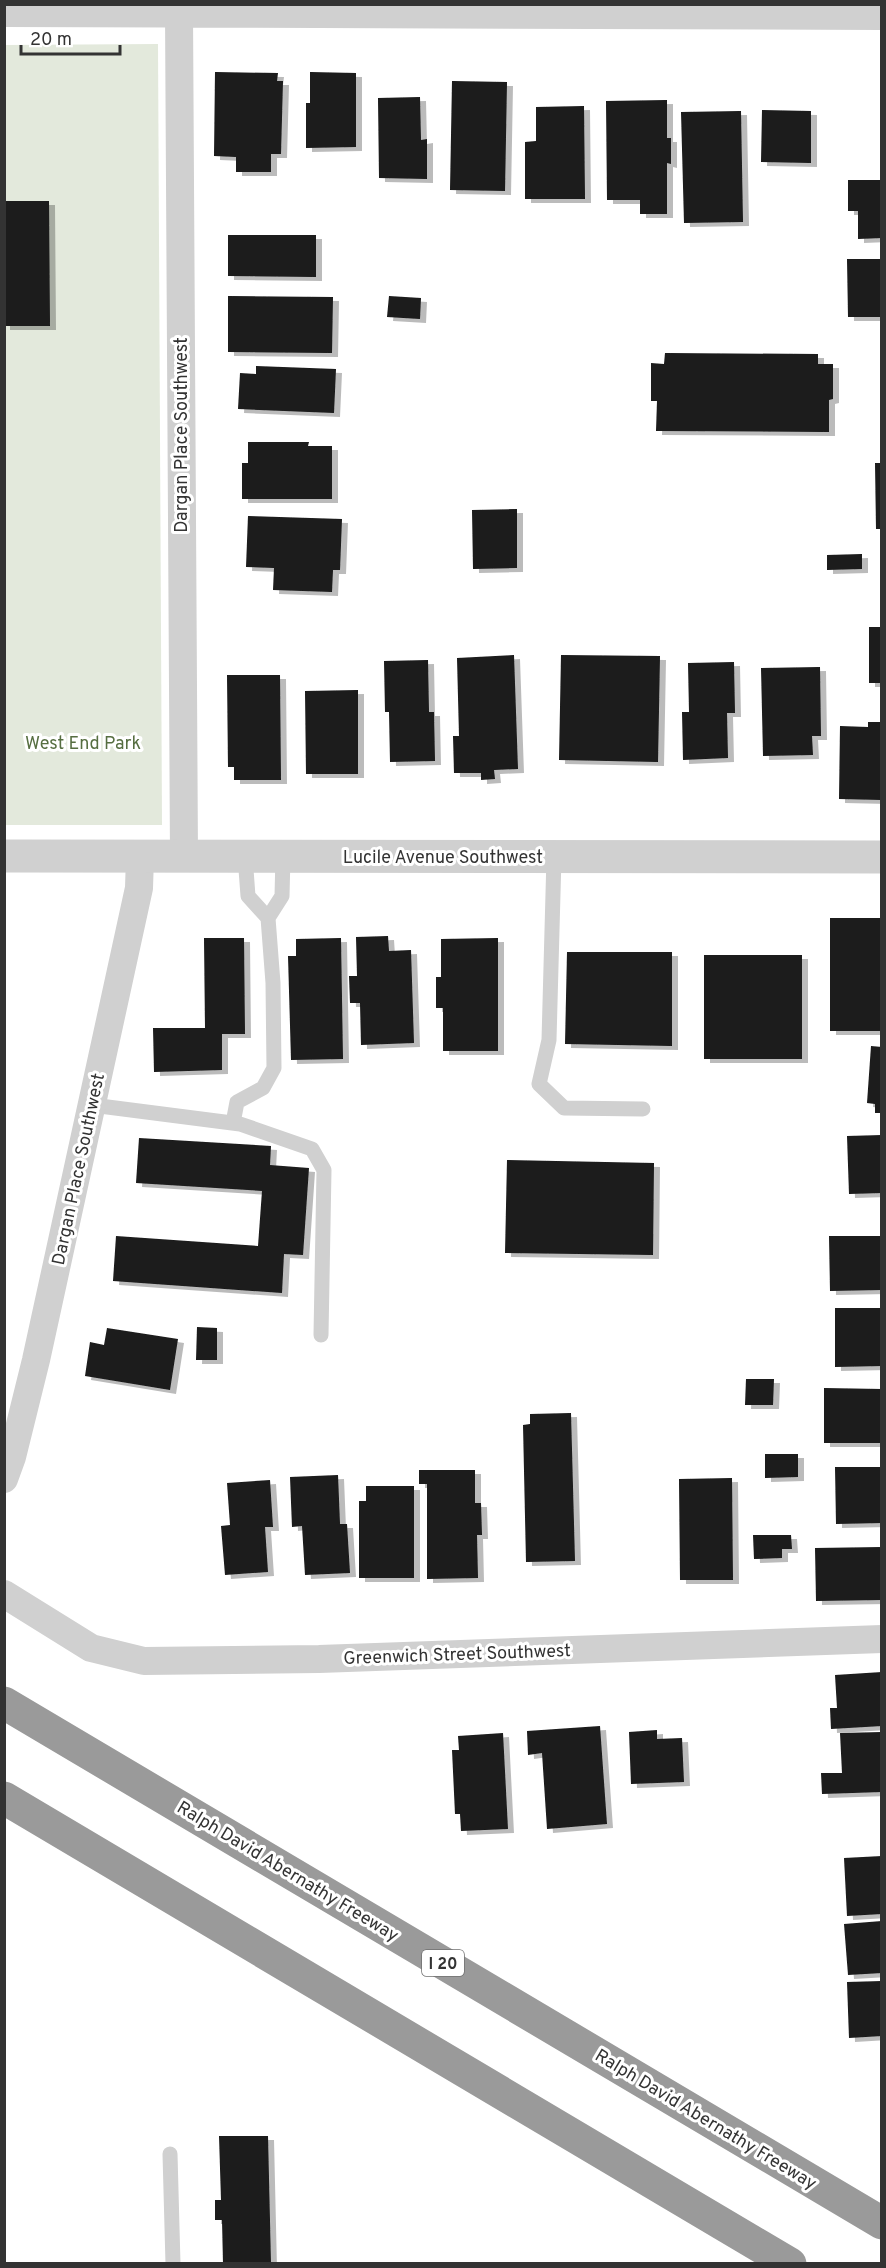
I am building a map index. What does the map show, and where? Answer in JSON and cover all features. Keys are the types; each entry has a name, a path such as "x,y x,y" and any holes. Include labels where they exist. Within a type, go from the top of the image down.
{"highway":[{"name":"Ralph David Abernathy Freeway","path":"4,1703 882,2223"},
{"path":"4,1798 790,2264"}],"street":[{"path":"4,13 882,16"},
{"name":"Dargan Place Southwest","path":"179,13 184,856"},
{"name":"Lucile Avenue Southwest","path":"4,856 882,857"},
{"name":"Dargan Place Southwest","path":"4,1479 12,1457 36,1360 92,1105 139,888 140,857"},
{"name":"Greenwich Street Southwest","path":"4,1594 91,1648 144,1661 319,1659 882,1638"}],"lane":[{"path":"245,856 248,896 268,918"},
{"path":"233,1123 237,1102 263,1088 274,1068 273,983 268,918 282,896 283,856"},
{"path":"554,857 549,1040 539,1084 564,1108 643,1109"},
{"path":"92,1105 233,1123 312,1149 324,1170 321,1335"},
{"path":"170,2154 173,2264"}],"green space":[{"name":"West End Park","path":"158,44 162,825 5,825 4,45"}],"building":[{"path":"215,72 278,73 277,81 283,81 281,154 271,154 271,172 236,172 236,157 214,156"},
{"path":"310,72 356,73 356,147 306,148 306,103 310,103"},
{"path":"452,81 507,82 505,191 450,190"},
{"path":"420,97 421,140 427,139 427,179 379,178 378,98"},
{"path":"667,100 667,138 671,138 671,164 667,163 667,214 640,214 640,200 607,200 606,101"},
{"path":"584,106 585,199 525,199 525,142 536,141 536,107"},
{"path":"762,110 811,111 811,163 761,162"},
{"path":"741,111 743,222 684,223 681,112"},
{"path":"848,180 882,180 882,238 858,239 858,211 848,211"},
{"path":"4,201 49,201 50,326 4,326"},
{"path":"228,235 316,235 316,277 228,276"},
{"path":"847,259 882,259 882,317 848,317"},
{"path":"228,296 333,297 332,353 228,352"},
{"path":"389,296 421,298 420,319 387,317"},
{"path":"665,353 818,354 818,364 833,364 833,399 829,400 829,432 656,431 657,401 651,401 651,363 664,364"},
{"path":"256,366 336,369 334,413 238,409 240,373 256,374"},
{"path":"248,442 309,442 308,446 332,446 332,499 242,499 242,463 248,463"},
{"path":"875,463 882,463 882,529 876,529"},
{"path":"517,509 517,568 473,569 472,510"},
{"path":"248,516 342,519 340,570 333,570 332,592 273,590 274,568 246,567"},
{"path":"862,554 862,569 827,570 827,555"},
{"path":"869,627 882,627 882,683 869,683"},
{"path":"514,655 518,769 494,770 495,779 481,780 481,773 454,773 453,736 459,736 457,658"},
{"path":"561,655 660,656 658,762 559,760"},
{"path":"428,660 429,712 434,712 435,761 390,762 389,712 385,712 384,661"},
{"path":"734,662 735,713 727,713 728,758 683,760 682,712 689,712 688,663"},
{"path":"820,667 821,736 812,736 813,755 763,756 761,668"},
{"path":"227,675 280,675 281,780 234,780 234,767 228,767"},
{"path":"358,690 358,774 306,774 305,691"},
{"path":"868,722 882,722 882,800 839,799 840,726 868,727"},
{"path":"830,918 882,918 882,1031 830,1031"},
{"path":"388,936 389,951 411,950 414,1043 361,1045 360,1003 350,1003 349,976 357,976 356,937"},
{"path":"204,938 244,938 245,1034 222,1034 222,1070 154,1072 153,1028 205,1028"},
{"path":"341,938 343,1059 291,1060 288,956 296,956 296,939"},
{"path":"498,938 498,1051 443,1051 443,1008 436,1008 436,977 441,977 441,939"},
{"path":"567,952 672,952 672,1046 565,1044"},
{"path":"704,955 802,955 802,1059 704,1059"},
{"path":"871,1046 882,1047 882,1113 875,1113 875,1104 867,1103"},
{"path":"882,1135 882,1193 849,1194 847,1136"},
{"path":"139,1138 271,1146 270,1165 309,1168 303,1255 284,1254 282,1293 113,1281 116,1236 258,1246 262,1191 136,1183"},
{"path":"507,1160 654,1163 653,1255 505,1253"},
{"path":"829,1236 882,1236 882,1290 830,1291"},
{"path":"835,1308 882,1308 882,1366 835,1367"},
{"path":"197,1327 217,1328 217,1360 196,1360"},
{"path":"107,1328 178,1339 170,1390 85,1376 90,1342 104,1345"},
{"path":"746,1379 774,1379 773,1405 745,1405"},
{"path":"824,1388 882,1389 882,1443 824,1443"},
{"path":"571,1413 575,1561 526,1562 523,1425 530,1424 530,1414"},
{"path":"765,1454 798,1454 798,1477 765,1478"},
{"path":"835,1467 882,1467 882,1523 836,1524"},
{"path":"419,1470 475,1470 475,1503 481,1503 482,1535 477,1535 478,1578 427,1579 427,1484 419,1484"},
{"path":"338,1475 340,1524 347,1524 350,1573 305,1575 302,1526 292,1527 290,1477"},
{"path":"732,1478 733,1580 680,1580 679,1479"},
{"path":"270,1480 273,1527 265,1527 268,1572 225,1575 221,1526 230,1525 227,1483"},
{"path":"366,1486 414,1486 414,1578 359,1578 359,1501 366,1501"},
{"path":"753,1535 791,1535 792,1549 782,1549 782,1558 754,1559"},
{"path":"882,1547 882,1600 816,1601 815,1548"},
{"path":"882,1672 882,1726 831,1729 830,1708 837,1708 835,1675"},
{"path":"600,1726 607,1824 547,1829 542,1753 528,1755 527,1731"},
{"path":"657,1730 657,1739 682,1738 684,1782 631,1784 629,1732"},
{"path":"882,1732 882,1792 822,1794 821,1773 842,1773 840,1733"},
{"path":"503,1733 508,1829 461,1831 460,1814 455,1814 452,1750 459,1750 458,1736"},
{"path":"882,1856 882,1914 847,1916 844,1858"},
{"path":"882,1921 882,1973 848,1975 844,1924"},
{"path":"882,1981 882,2036 849,2038 847,1982"},
{"path":"219,2136 268,2136 271,2264 223,2264 222,2220 215,2220 215,2200 221,2200"}]}
